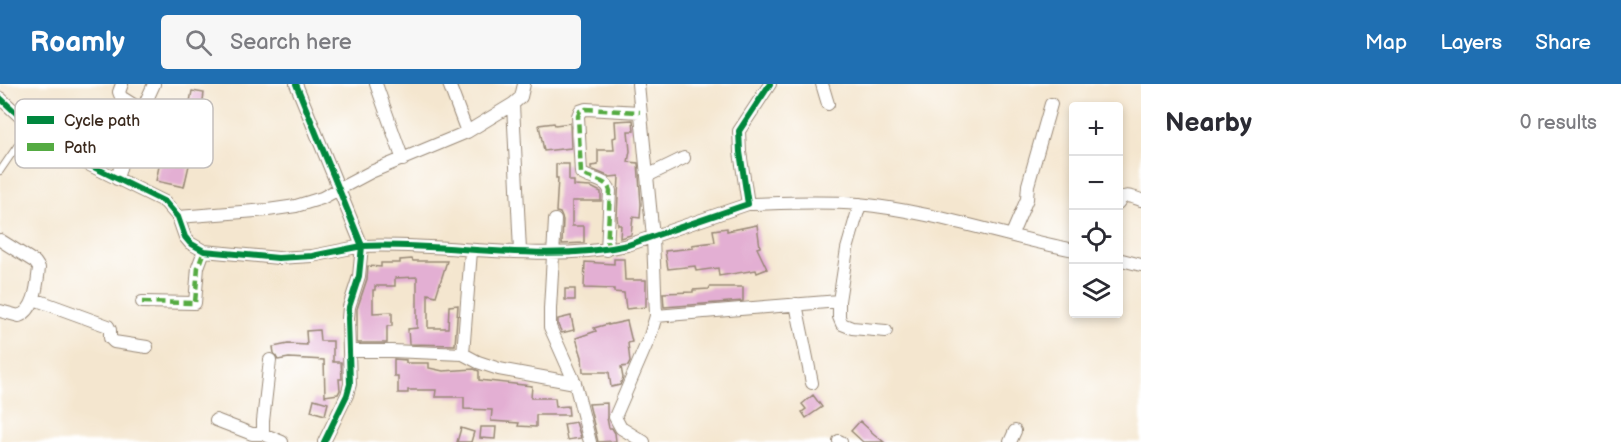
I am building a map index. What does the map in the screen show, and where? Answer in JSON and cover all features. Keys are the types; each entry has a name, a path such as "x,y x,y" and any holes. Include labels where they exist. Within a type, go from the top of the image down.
{"street":[{"path":"122,84 119,90 124,99"},
{"path":"147,99 154,84"},
{"path":"296,84 362,246 359,276 349,307 350,384 324,442"},
{"path":"376,84 403,160"},
{"path":"449,84 467,132"},
{"path":"178,217 296,206 322,198 371,172 467,132 513,104 521,97 524,84"},
{"path":"638,84 653,237 656,316 650,336 615,417 621,428 644,442"},
{"path":"748,204 739,131 770,84"},
{"path":"822,84 828,104"},
{"path":"0,98 15,112"},
{"path":"513,104 519,251"},
{"path":"1012,234 1027,199 1028,186 1051,104"},
{"path":"607,250 610,191 604,183 581,173 578,116 580,111 586,109 640,112"},
{"path":"647,176 684,158"},
{"path":"95,168 160,198 178,217 185,237 190,243 204,251 278,258 312,255 362,246 553,252 607,250 653,237 748,204 822,202 860,204 923,215 1069,248"},
{"path":"117,179 120,168"},
{"path":"1123,197 1141,200"},
{"path":"860,204 847,249 839,301 839,317 842,324 852,328 886,331"},
{"path":"555,220 550,327 575,383 590,442"},
{"path":"0,240 38,264 34,299 23,315 0,311"},
{"path":"463,354 471,250"},
{"path":"142,302 195,303 198,267 204,251"},
{"path":"1123,261 1141,265"},
{"path":"34,299 108,326 110,338 114,342 147,348"},
{"path":"656,316 839,301"},
{"path":"796,304 812,383"},
{"path":"350,351 463,354 499,369 575,383"},
{"path":"263,434 270,360"},
{"path":"216,420 252,434 263,434 282,442"}],"lane":[{"path":"0,171 15,149"}],"building":[{"path":"192,91 204,93 203,99 190,99"},
{"path":"633,120 634,131 628,131 630,151 628,162 638,163 640,218 633,217 631,235 620,238 621,225 618,225 617,217 619,176 610,177 591,169 591,166 598,165 598,150 614,150 615,121"},
{"path":"554,123 555,125 570,123 571,148 544,151 539,125"},
{"path":"556,164 569,164 569,181 574,181 574,186 591,187 601,192 601,201 572,201 572,226 584,226 584,243 562,244 563,220 560,213 556,212 558,178 556,178"},
{"path":"159,168 188,168 184,187 156,181"},
{"path":"757,225 760,247 757,248 767,269 757,273 756,270 719,276 718,268 696,271 695,266 668,269 665,251 693,248 692,245 715,242 713,230 727,228 727,231"},
{"path":"412,259 413,261 447,261 436,296 428,294 428,328 448,328 449,306 458,305 455,345 409,344 408,329 417,328 417,277 395,278 395,286 375,286 373,313 392,312 392,326 387,326 387,343 357,343 357,309 367,279 368,266 381,267 381,263 400,263 400,260"},
{"path":"614,259 624,259 625,280 646,280 646,307 626,309 624,293 614,292 614,289 584,288 585,262 614,264"},
{"path":"710,287 743,287 743,301 664,307 663,293 693,292 693,290"},
{"path":"565,289 575,289 575,300 565,300"},
{"path":"571,316 574,330 562,333 558,319"},
{"path":"627,321 632,342 628,343 630,362 628,366 621,367 623,378 620,385 611,387 609,372 583,372 582,357 576,338 596,331 594,328"},
{"path":"319,330 320,341 333,341 333,362 341,362 342,379 339,379 338,394 325,396 324,360 289,358 278,360 274,353 273,347 288,344 307,345 306,331"},
{"path":"394,359 406,360 406,363 429,363 429,368 443,371 474,369 479,371 479,380 532,386 531,398 555,398 556,407 568,406 569,415 536,415 536,427 518,426 519,423 491,421 492,410 464,409 464,397 435,397 436,390 408,390 408,393 398,393 398,376 394,376"},
{"path":"813,395 822,407 806,418 802,412 806,409 802,404"},
{"path":"314,399 328,403 325,415 311,411"},
{"path":"607,403 609,428 612,428 615,433 616,441 598,442 589,404"},
{"path":"860,421 884,442 863,442 851,431"},
{"path":"576,422 581,438 567,440 564,424"},
{"path":"481,427 496,427 495,439 480,438"},
{"path":"461,428 474,432 471,442 457,442"}],"marked path":[{"path":"607,250 610,191 602,182 581,173 578,116 580,111 586,109 640,112"},
{"path":"142,302 195,303 198,267 204,251"}],"cycle path":[{"path":"296,84 362,246 529,253 562,253 628,245 748,204 739,131 770,84"},
{"path":"0,98 15,112"},
{"path":"96,168 165,202 178,217 185,237 190,243 204,251 278,258 312,256 362,246 359,276 349,307 348,318 350,384 324,442"}]}
